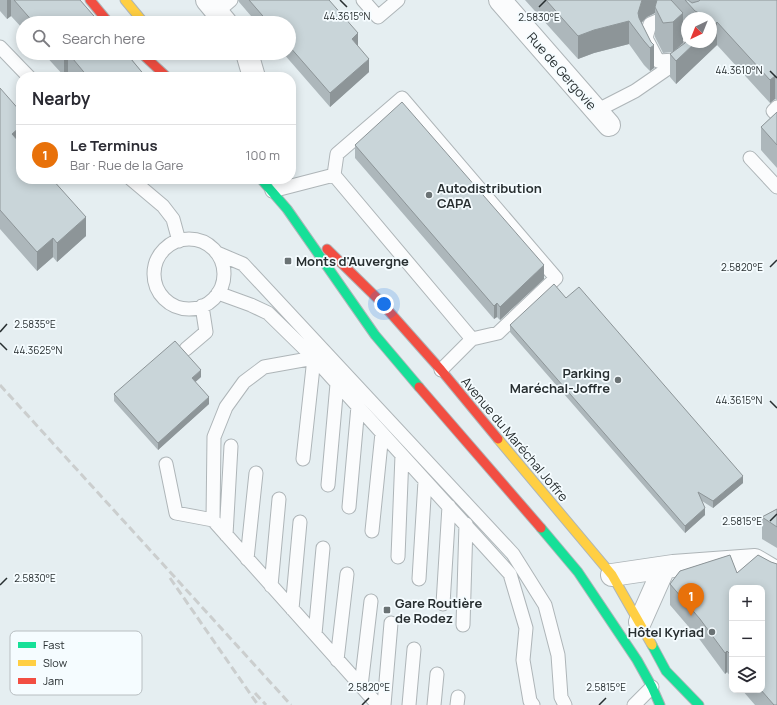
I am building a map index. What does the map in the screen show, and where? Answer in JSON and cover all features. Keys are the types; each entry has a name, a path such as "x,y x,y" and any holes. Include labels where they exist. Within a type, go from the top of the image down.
{"main road":[{"path":"90,0 103,16"},
{"path":"125,0 138,16"},
{"path":"149,60 162,72"},
{"name":"Avenue du Maréchal Joffre","path":"266,184 287,209 375,335 578,572 637,660 660,705"},
{"name":"Avenue du Maréchal Joffre","path":"287,209 378,299 441,370 612,575 640,622 666,671 699,705"}],"street":[{"name":"Rue de Gergovie","path":"500,0 602,118"},
{"path":"612,575 673,566 755,560 777,573"},
{"path":"640,622 664,568"}],"lane":[{"path":"363,0 378,17 398,0"},
{"path":"681,29 669,16 650,24 646,38 658,61 676,60 689,48"},
{"path":"0,47 23,72"},
{"path":"602,118 634,91 686,56 687,48"},
{"path":"441,370 472,339 498,332 556,278 402,98 337,154 334,174 472,339"},
{"path":"777,107 773,111 777,115"},
{"path":"750,158 777,187"},
{"path":"272,191 334,174"},
{"path":"137,184 163,206 173,219 179,241"},
{"path":"190,239 200,241 210,246 217,253 222,263 224,273 223,284 211,301 202,306 191,309 180,308 170,303 161,295 156,285 156,262 162,252 170,245 179,241 190,239"},
{"path":"217,253 243,264 512,554 545,605 558,655 561,696 565,705"},
{"path":"218,293 268,313 314,358 510,574 526,628 523,660 530,701 533,705"},
{"path":"186,349 206,332 202,306"},
{"path":"303,460 314,358"},
{"path":"213,520 214,437 226,407 244,382 264,367 314,358"},
{"path":"328,486 337,384"},
{"path":"349,507 358,406"},
{"path":"372,531 382,433"},
{"path":"226,535 231,446"},
{"path":"398,557 402,455"},
{"path":"166,464 176,513 213,520 378,705"},
{"path":"248,559 256,473"},
{"path":"419,579 426,481"},
{"path":"271,586 279,499"},
{"path":"443,604 449,506"},
{"path":"292,609 300,522"},
{"path":"463,625 466,524"},
{"path":"315,634 323,548"},
{"path":"337,660 346,574"},
{"path":"361,686 370,601"},
{"path":"384,705 391,623"},
{"path":"409,705 414,649"},
{"path":"434,705 437,674"},
{"path":"634,705 652,687"}],"building":[{"path":"14,0 80,0 94,16 28,16"},
{"path":"249,0 329,0 358,33 352,39 369,59 330,93 296,54 296,16 263,16"},
{"path":"546,0 642,0 638,13 639,18 654,45 650,48 629,21 594,30 578,36"},
{"path":"657,0 671,0 682,12 673,22 663,23 655,7"},
{"path":"685,0 692,3 700,0 777,0 777,77 775,76 770,80 717,22 717,12 695,11"},
{"path":"681,46 681,48 690,48 676,61 670,54"},
{"path":"74,60 132,60 142,72 84,72"},
{"path":"0,88 16,106 16,130 12,134 16,138 16,184 56,184 86,217 57,243 53,238 37,252 0,210"},
{"name":"Autodistribution CAPA","path":"402,102 544,265 500,307 497,303 494,306 355,145"},
{"path":"777,112 777,145 761,127"},
{"path":"554,284 566,298 579,287 743,476 713,501 698,492 705,508 685,526 510,325"},
{"path":"175,341 201,370 192,378 209,397 158,443 114,394"},
{"path":"777,509 777,527 762,517"},
{"path":"730,555 737,573 758,555 777,564 777,705 774,705 764,693 765,693 765,585 729,585 729,653 727,651 725,653 700,619 670,584 680,571"}],"railway":[{"path":"0,385 291,705"},
{"path":"170,578 258,705"},
{"path":"255,693 266,705"}],"traffic: fast":[{"path":"265,184 287,209 375,335 419,387"},
{"path":"541,528 578,572 637,660 660,705"},
{"path":"652,645 666,671 699,705"}],"traffic: slow":[{"path":"125,0 138,16"},
{"path":"498,439 612,575 652,645"}],"traffic: jam":[{"path":"90,0 103,16"},
{"path":"149,60 162,72"},
{"path":"327,249 378,299 441,370 498,439"},
{"path":"419,387 541,528"}],"place":[{"name":"Autodistribution CAPA","path":"429,195"},
{"name":"Monts d'Auvergne","path":"288,261"},
{"name":"Parking Maréchal-Joffre","path":"618,380"},
{"name":"Gare Routière de Rodez","path":"387,610"},
{"name":"Le Terminus","path":"691,616"},
{"name":"Hôtel Kyriad","path":"712,632"}]}
